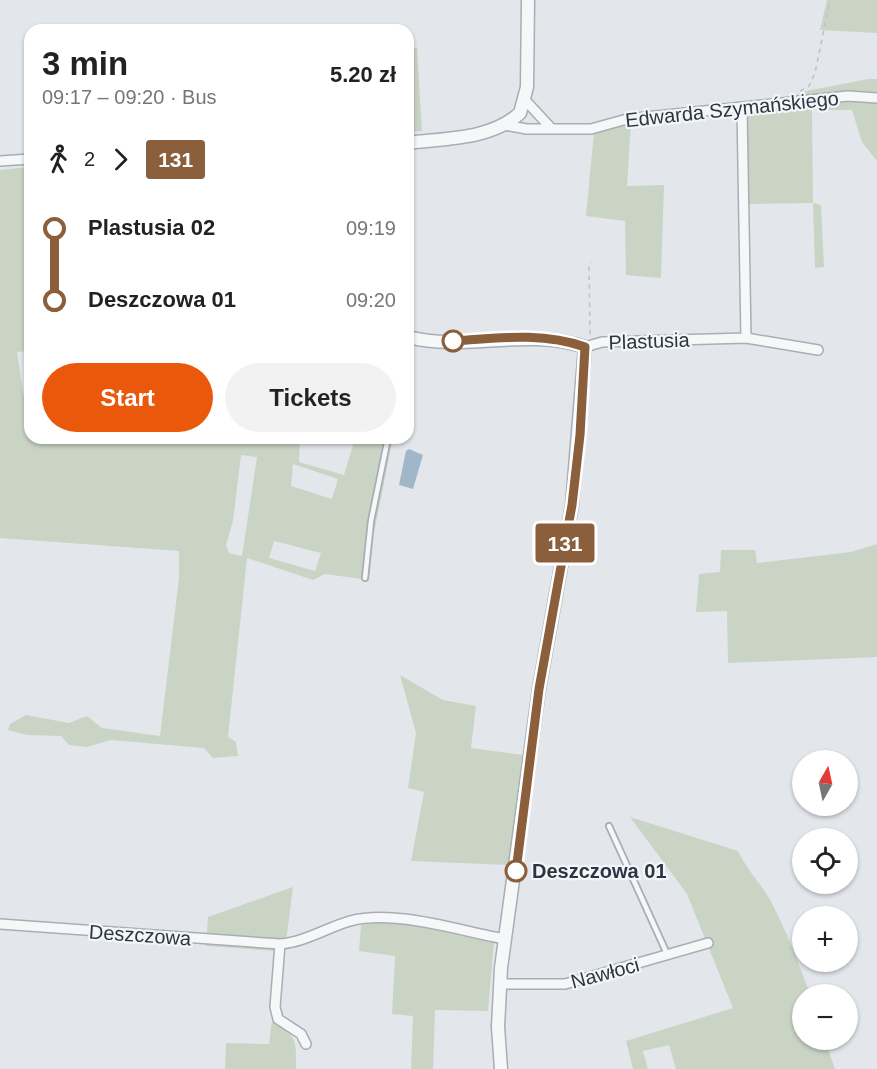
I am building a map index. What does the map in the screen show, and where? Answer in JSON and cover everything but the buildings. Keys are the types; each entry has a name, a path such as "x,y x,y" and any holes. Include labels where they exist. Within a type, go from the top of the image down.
{"street":[{"path":"414,142 482,134 504,125 520,113 525,100 528,0"},
{"name":"Edwarda Szymańskiego","path":"504,125 527,129 591,129 627,119 742,109 848,96 877,98"},
{"path":"525,100 551,128"},
{"path":"742,109 746,338"},
{"path":"0,161 24,159"},
{"name":"Plastusia","path":"414,338 447,342 518,337 561,339 585,347 602,342 746,338 818,350"},
{"path":"501,1069 500,984 505,939 539,689 572,505 580,435 585,347"},
{"name":"Deszczowa","path":"0,924 280,944 293,943 351,921 390,918 505,939"},
{"name":"Nawłoci","path":"500,984 565,984 708,943"},
{"path":"280,944 278,1019 301,1034 306,1044"}],"lane":[{"path":"365,578 371,521 387,444"},
{"path":"609,826 668,956"}],"path":[{"path":"796,93 809,86 815,73 830,0"},
{"path":"590,332 589,264 591,262"}],"green space":[{"path":"827,0 877,0 877,33 820,30"},
{"path":"414,48 417,48 422,131 414,132"},
{"path":"877,79 877,95 782,100 806,91"},
{"path":"849,100 877,102 877,161 862,142 852,110 812,110 813,203 748,204 746,113"},
{"path":"631,123 627,186 664,185 661,278 626,275 625,221 586,216 594,132"},
{"path":"24,168 24,351 17,352 24,398 24,444 300,444 299,462 344,475 353,444 392,444 374,533 369,580 325,574 313,580 247,558 228,737 236,742 238,756 213,758 204,748 111,740 87,747 69,745 61,736 27,735 8,730 10,724 26,715 69,723 87,716 102,728 160,736 179,578 179,551 0,538 0,170","holes":["241,455 257,457 242,556 229,553 226,545 233,521","293,464 338,479 332,499 291,486","274,541 321,553 315,571 269,558"]},
{"path":"813,203 821,205 824,267 815,268"},
{"path":"877,544 877,657 728,663 727,611 696,612 699,574 720,572 721,550 755,550 757,563 851,552"},
{"path":"400,675 443,700 476,706 471,748 523,755 508,865 411,861 424,792 408,788 416,733"},
{"path":"630,817 738,851 775,910 792,949 792,972 801,972 806,984 792,984 792,1050 828,1050 835,1069 676,1069 669,1045 643,1051 648,1069 633,1069 626,1041 733,1008 687,894"},
{"path":"293,887 286,942 276,951 206,946 208,917"},
{"path":"392,921 494,943 488,1011 435,1010 433,1069 411,1069 413,1016 392,1014 395,956 359,951 361,925"},
{"path":"272,1021 287,1031 294,1040 296,1069 225,1069 226,1043 269,1044"}],"water":[{"path":"409,449 423,455 413,489 399,485 406,451"}],"bus line":[{"name":"131","path":"453,341 518,337 561,339 585,347 580,435 572,505 539,689 516,871"}],"place":[{"name":"Deszczowa 01","path":"516,871"}]}
